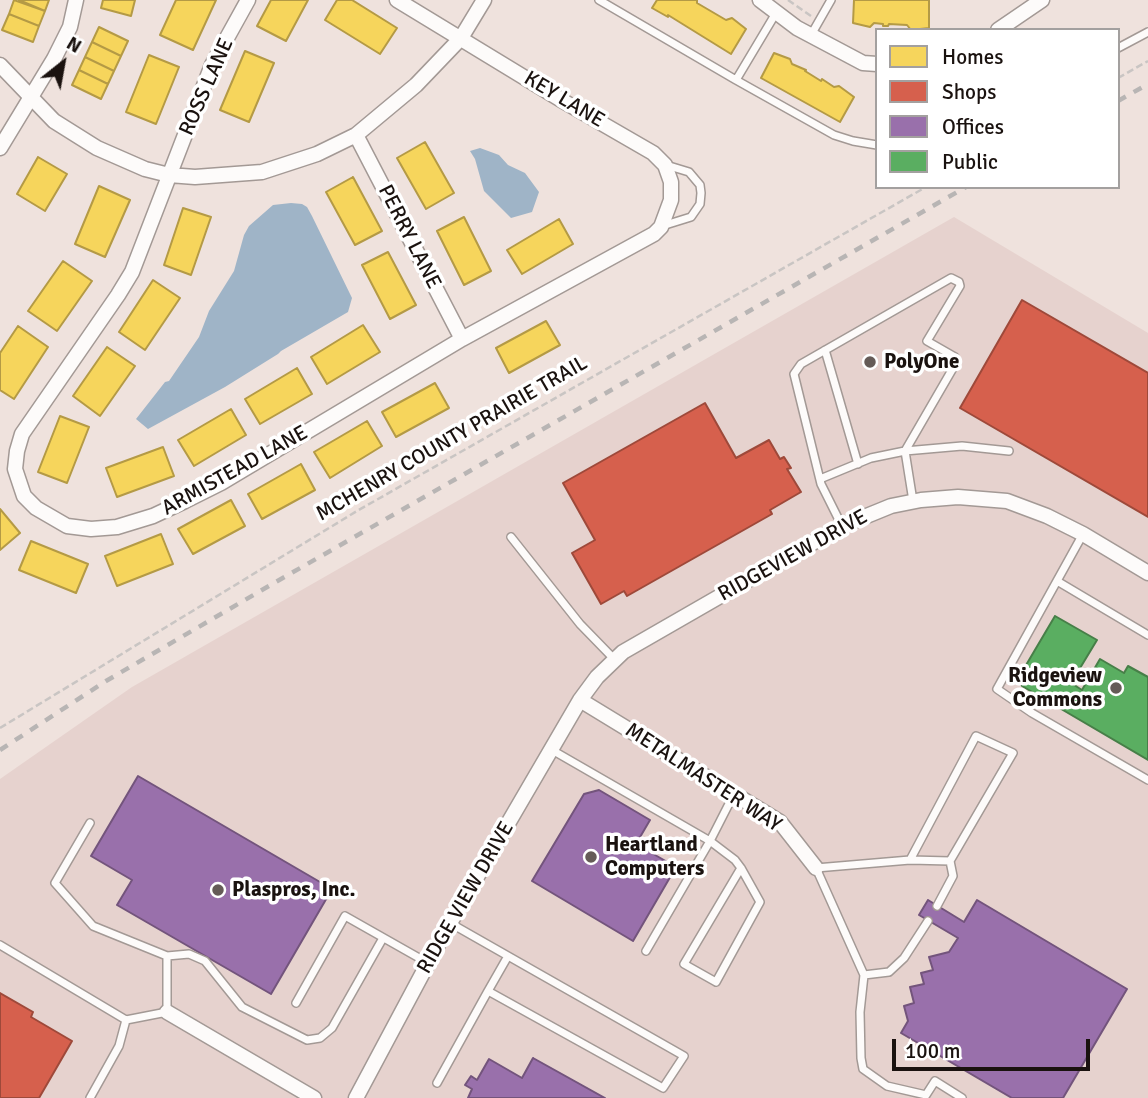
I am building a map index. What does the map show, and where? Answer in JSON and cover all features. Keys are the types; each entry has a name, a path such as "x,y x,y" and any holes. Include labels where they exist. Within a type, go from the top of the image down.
{"street":[{"path":"0,148 54,59 70,27 76,0"},
{"name":"ROSS LANE","path":"169,175 212,65 248,0"},
{"name":"KEY LANE","path":"397,0 653,153 665,165"},
{"path":"0,65 54,121 97,148 145,169 169,175 195,177 262,172 317,154 356,135 416,85 460,38 484,0"},
{"path":"760,0 776,12 815,28 863,63 875,64"},
{"path":"1001,28 1042,0"},
{"name":"PERRY LANE","path":"356,135 462,339"},
{"path":"661,227 671,200 671,182 665,165"},
{"name":"ARMISTEAD LANE","path":"169,175 132,272 22,434 15,469 19,483 24,496 50,518 67,526 92,529 117,527 153,516 221,483 462,339"},
{"name":"KEY LANE","path":"462,339 654,234 661,227"},
{"name":"RIDGEVIEW DRIVE","path":"580,700 597,677 623,652 842,526 867,514 913,501 958,497 1007,502 1047,516 1083,534 1148,573"},
{"name":"RIDGE VIEW DRIVE","path":"356,1098 450,923 580,700"},
{"name":"METALMASTER WAY","path":"580,700 780,822 816,868"},
{"path":"167,1012 314,1098"}],"lane":[{"path":"599,0 834,135 875,145"},
{"path":"815,28 831,0"},
{"path":"736,80 776,12"},
{"path":"1120,47 1148,32"},
{"name":"KEY LANE","path":"661,227 691,217 699,204 701,193 700,185 689,172 665,165"},
{"path":"842,526 820,479 794,374 801,364 951,278 959,282 960,286 927,341 954,357 956,363 905,451 913,501"},
{"path":"825,350 858,464"},
{"path":"820,479 858,464 905,451 962,446 1009,451"},
{"path":"1083,534 997,689 1032,713 1148,780"},
{"path":"511,537 580,624 615,660"},
{"path":"1057,581 1148,635"},
{"path":"910,860 976,736 1013,753 950,861 953,876 937,906"},
{"path":"552,750 710,841 741,868 760,902 716,982 684,964 741,868"},
{"path":"646,951 734,794"},
{"path":"90,823 55,883 93,926 167,957 189,954 205,961 242,1007 307,1040 320,1038 332,1028 383,938"},
{"path":"950,861 910,860 816,868 864,975 860,1012 863,1069 887,1086 926,1095 935,1081 962,1098"},
{"path":"296,1003 345,916 428,963"},
{"path":"864,975 889,972 904,958 928,921"},
{"path":"450,923 684,1056 663,1088 488,991"},
{"path":"0,945 126,1020 167,1012 167,957"},
{"path":"437,1083 508,956"},
{"path":"90,1098 119,1046 126,1020"}],"path":[{"path":"788,0 815,28"},
{"path":"1120,77 1148,61"},
{"name":"MCHENRY COUNTY PRAIRIE TRAIL","path":"0,728 357,511 922,189"}],"shaded area":[{"path":"954,217 1148,333 1148,1098 0,1098 0,779 132,687"}],"water":[{"path":"480,148 499,155 508,165 525,173 539,192 532,212 511,218 484,191 470,151"},
{"path":"291,203 307,207 312,216 352,298 348,312 225,387 148,429 136,419 165,382 169,381 199,337 209,311 234,271 249,226 273,205"}],"building: Homes":[{"path":"14,0 45,11 39,26 9,14"},
{"path":"19,0 49,0 45,11"},
{"path":"103,0 135,0 131,16 101,8"},
{"path":"176,0 216,0 193,50 160,35"},
{"path":"271,0 308,0 286,41 257,26"},
{"path":"337,0 352,0 397,28 380,54 325,20"},
{"path":"657,0 697,0 697,3 726,20 732,18 746,29 731,54 652,8"},
{"path":"854,0 929,0 929,28 889,24 883,26 874,23 870,27 853,23"},
{"path":"9,14 39,26 33,42 2,30"},
{"path":"99,27 128,41 121,56 92,42"},
{"path":"92,42 121,56 114,71 85,57"},
{"path":"245,51 274,63 249,122 220,110"},
{"path":"774,53 790,59 792,64 821,81 822,79 834,87 839,86 854,97 840,122 761,78"},
{"path":"149,55 179,67 156,124 126,112"},
{"path":"85,57 114,71 108,84 79,70"},
{"path":"79,70 108,84 101,99 72,85"},
{"path":"425,142 454,193 426,209 397,158"},
{"path":"38,157 67,174 45,211 17,194"},
{"path":"353,177 382,231 355,245 326,192"},
{"path":"99,186 130,200 105,257 75,244"},
{"path":"183,208 211,217 191,275 164,265"},
{"path":"464,217 491,271 464,285 437,231"},
{"path":"559,219 573,244 522,274 507,250"},
{"path":"388,252 416,305 390,319 362,265"},
{"path":"63,261 92,281 57,331 28,311"},
{"path":"153,280 180,298 145,350 119,332"},
{"path":"546,321 560,345 509,373 496,348"},
{"path":"363,325 380,352 327,384 311,357"},
{"path":"18,326 48,347 14,399 0,390 0,353"},
{"path":"107,347 135,366 100,416 73,396"},
{"path":"297,368 312,394 260,424 245,399"},
{"path":"435,383 449,408 396,437 382,412"},
{"path":"231,409 246,435 194,466 178,440"},
{"path":"60,416 89,427 67,483 38,472"},
{"path":"367,421 382,446 330,478 314,452"},
{"path":"163,447 174,476 117,497 106,468"},
{"path":"301,464 315,490 262,519 248,494"},
{"path":"231,500 245,526 193,554 178,529"},
{"path":"0,509 20,533 0,550"},
{"path":"161,534 173,564 117,586 105,556"},
{"path":"31,541 88,564 76,593 19,570"}],"building: Shops":[{"path":"1022,300 1148,373 1148,517 960,408"},
{"path":"705,403 736,458 769,440 780,459 784,457 791,468 787,469 801,492 770,510 772,514 627,596 624,591 601,604 572,553 595,540 563,483"},
{"path":"0,993 33,1012 31,1017 72,1041 39,1098 0,1098"}],"building: Offices":[{"path":"138,776 332,889 271,994 117,905 132,880 91,856"},
{"path":"599,790 650,820 636,844 676,867 633,941 532,881 584,794"},
{"path":"928,900 964,922 977,900 1127,989 1063,1098 1012,1098 901,1033 908,1021 904,1006 914,1003 910,987 924,984 921,973 933,970 929,957 949,952 958,938 919,915"},
{"path":"533,1058 605,1098 468,1098 472,1089 465,1085 471,1076 477,1080 489,1059 522,1078"}],"building: Public":[{"name":"Ridgeview Commons","path":"1055,616 1097,640 1071,683 1082,690 1100,659 1124,673 1128,666 1148,677 1148,760 1022,686 1019,677"}],"railway":[{"path":"1120,100 1148,84"},
{"path":"0,750 106,681 274,583 963,189"}],"place":[{"name":"PolyOne","path":"870,362"},
{"name":"Ridgeview Commons","path":"1116,688"},
{"name":"Heartland Computers","path":"591,857"},
{"name":"Plaspros, Inc.","path":"218,890"}]}
